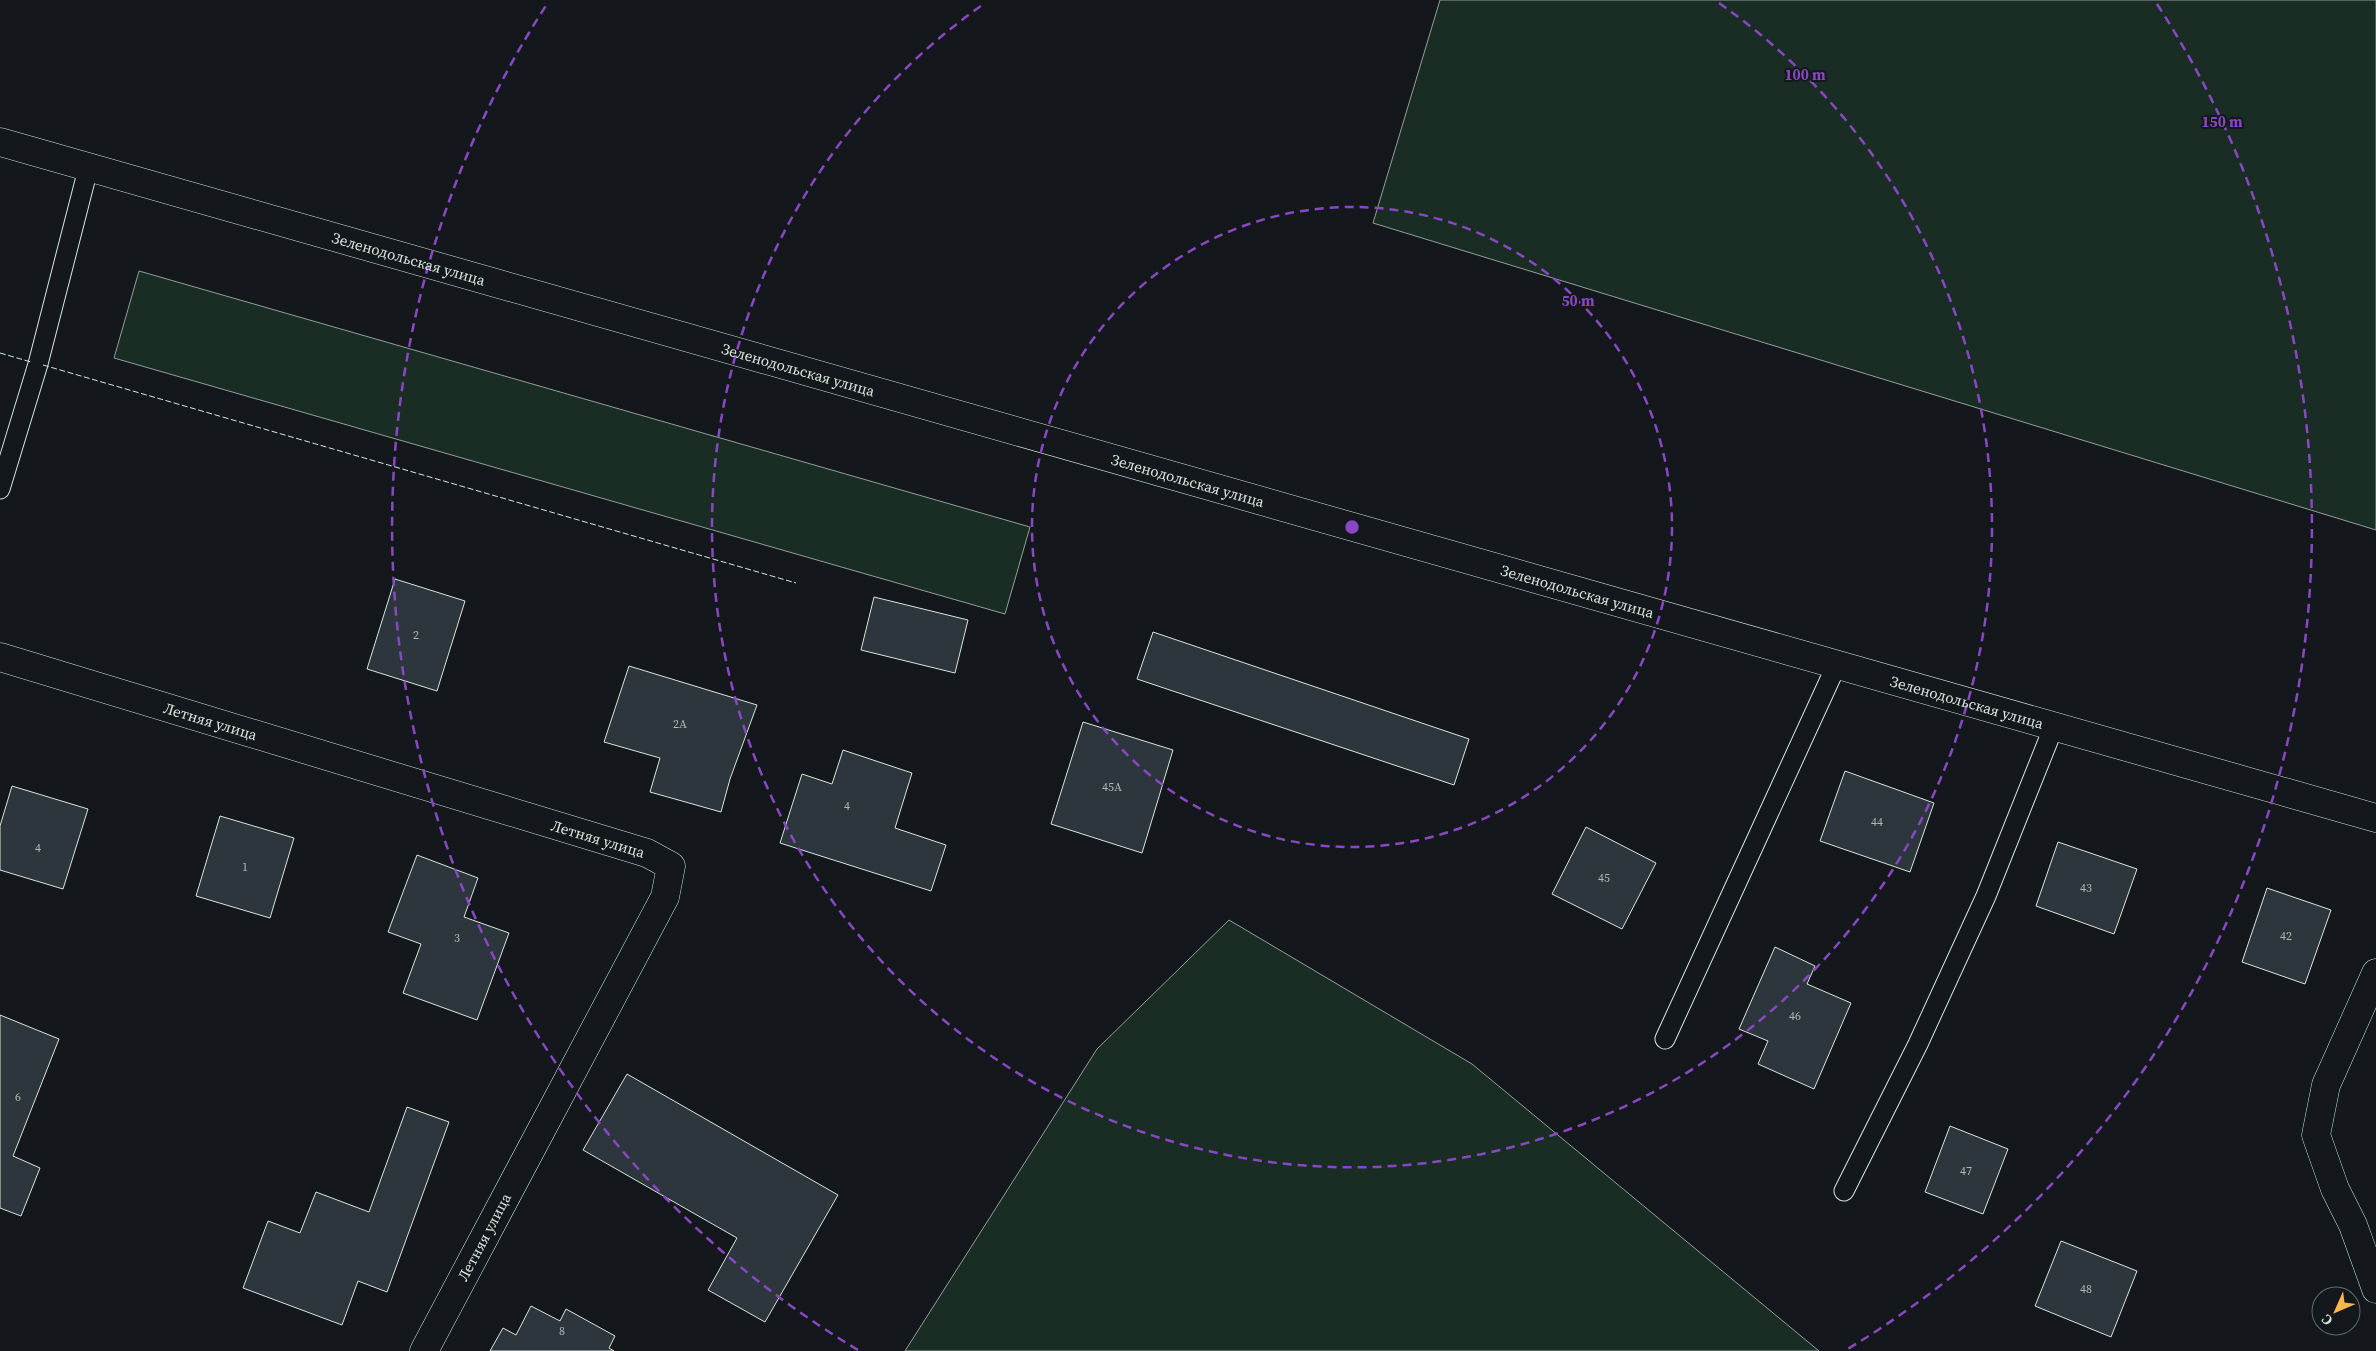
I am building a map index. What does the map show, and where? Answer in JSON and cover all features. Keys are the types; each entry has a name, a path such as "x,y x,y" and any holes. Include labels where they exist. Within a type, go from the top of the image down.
{"street":[{"name":"Зеленодольская улица","path":"0,142 88,169 2376,818"},
{"name":"Летняя улица","path":"0,657 638,850 671,866 665,896 424,1351"},
{"path":"2376,973 2326,1086 2316,1134 2335,1189 2353,1225 2376,1289"}],"lane":[{"path":"0,489 38,364 88,169"},
{"path":"1665,1039 1837,664"},
{"path":"1844,1190 1918,1044 1982,905 2054,726"}],"green space":[{"path":"1440,0 2376,0 2376,530 1373,223"},
{"path":"139,271 1030,527 1005,614 114,358"},
{"path":"1229,920 1472,1064 1819,1351 905,1351 1097,1049"}],"building":[{"path":"395,579 465,601 437,691 367,669"},
{"path":"874,597 968,620 955,673 861,650"},
{"path":"1153,632 1469,739 1454,785 1137,679"},
{"path":"629,666 757,705 730,779 721,812 650,792 660,758 604,742"},
{"path":"1083,722 1173,750 1142,853 1051,824"},
{"path":"843,750 912,773 895,828 946,845 931,891 780,843 802,774 832,784"},
{"path":"1845,771 1934,803 1910,872 1820,841"},
{"path":"12,786 88,809 63,889 0,870 0,826"},
{"path":"220,816 294,838 270,918 196,896"},
{"path":"1586,827 1656,863 1622,929 1552,894"},
{"path":"2058,842 2137,869 2114,934 2036,906"},
{"path":"417,855 478,878 464,917 509,933 477,1020 403,993 421,944 388,932"},
{"path":"2267,888 2331,910 2305,984 2242,962"},
{"path":"1775,947 1815,966 1807,984 1851,1003 1814,1089 1758,1064 1768,1041 1739,1029"},
{"path":"0,1015 59,1039 13,1156 40,1168 21,1216 0,1208"},
{"path":"627,1074 838,1195 765,1322 708,1290 737,1238 583,1150"},
{"path":"407,1107 449,1122 387,1292 358,1281 342,1325 243,1288 268,1221 300,1233 316,1192 369,1212"},
{"path":"1950,1126 2008,1149 1983,1214 1925,1192"},
{"path":"2061,1241 2137,1271 2111,1337 2035,1306"},
{"path":"531,1306 560,1321 566,1309 615,1336 609,1348 614,1351 490,1351 503,1328 516,1335"}],"fence":[{"path":"0,353 31,362"},
{"path":"43,365 796,583"}]}
